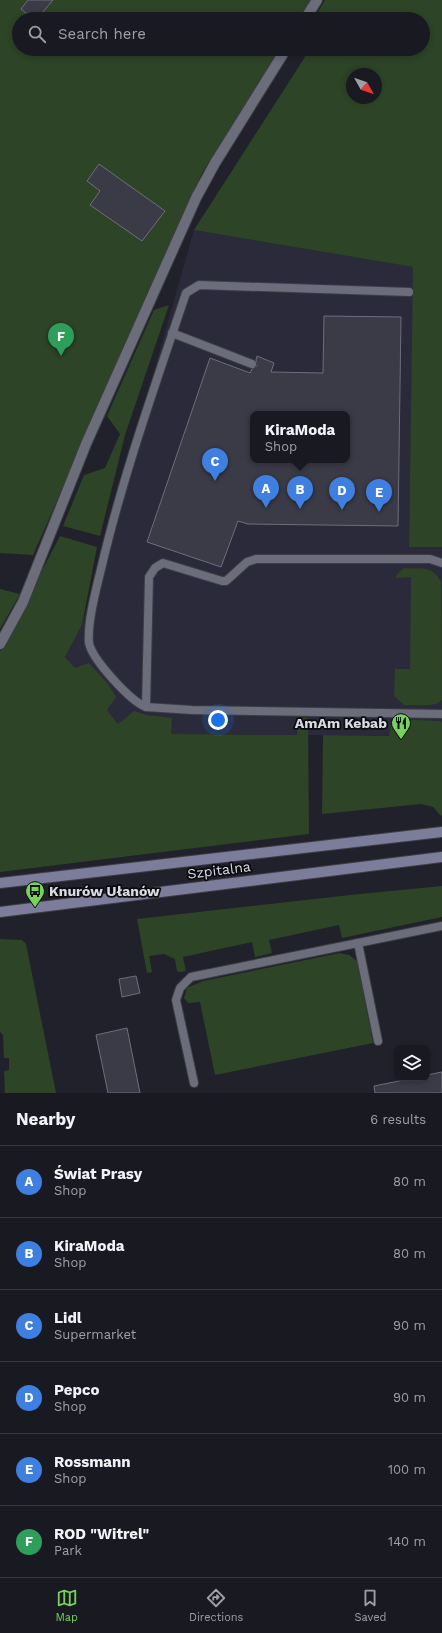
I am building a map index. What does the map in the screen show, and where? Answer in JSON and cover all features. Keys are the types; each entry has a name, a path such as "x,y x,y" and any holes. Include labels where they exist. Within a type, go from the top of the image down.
{"street":[{"path":"309,12 317,0"},
{"path":"0,644 23,602 86,444 196,198 215,163 282,56"},
{"name":"Szpitalna","path":"0,883 442,832"},
{"name":"Szpitalna","path":"0,912 442,857"}],"lane":[{"path":"409,292 199,285 186,292 121,492 97,587 89,632 91,649 95,657 124,691 134,700 146,707 178,709 442,714"},
{"path":"172,333 252,364"},
{"path":"146,707 150,577 155,568 163,563 222,581 226,581 251,560 430,559 442,563"},
{"path":"194,1083 176,1000 180,988 191,977 442,926"},
{"path":"358,943 378,1041"}],"shaded area":[{"path":"194,230 414,267 409,547 442,547 442,736 151,734 118,724 65,657 82,625"}],"green space":[{"path":"0,0 310,0 302,12 12,12 12,56 276,56 202,173 33,555 0,553"},
{"path":"325,0 442,0 442,547 409,547 413,267 194,230 304,56 430,56 430,12 318,12"},
{"path":"169,305 125,435 100,536 63,526 84,475 105,468 120,434 107,416 154,310"},
{"path":"60,536 97,547 82,625 65,657 75,668 89,663 108,684 116,697 107,710 118,724 134,711 146,715 172,718 171,734 297,735 298,718 308,718 309,834 0,872 0,652"},
{"path":"404,568 421,568 430,570 441,582 442,700 436,704 404,705 394,696 395,669 410,669 411,577 396,578 397,574"},
{"path":"0,589 20,594 0,629"},
{"path":"392,719 442,722 442,815 441,816 433,807 421,804 322,814 323,735 389,736"},
{"path":"442,886 442,917 342,938 339,925 269,940 272,953 255,957 252,942 183,957 186,971 180,972 177,971 175,959 164,954 149,956 152,972 147,973 137,919"},
{"path":"0,939 22,940 26,944 56,1093 5,1093 4,1071 9,1070 9,1058 4,1058 3,1035 0,1032"},
{"path":"340,953 349,955 357,961 373,1043 215,1075 200,1002 188,1003 184,998 187,988 203,981"}],"building":[{"path":"28,0 53,0 43,12 25,12 21,9"},
{"path":"99,164 165,211 142,241 90,205 100,191 87,181"},
{"path":"324,316 401,317 398,526 248,524 238,521 221,567 147,542 210,358 250,373 252,369 257,366 257,356 274,363 271,372 323,373"},
{"path":"136,976 140,993 122,997 119,979"},
{"path":"127,1028 140,1093 108,1093 96,1035"},
{"path":"442,1072 442,1093 375,1093 374,1086 399,1081 430,1081 430,1074"}],"place":[{"name":"ROD \"Witrel\"","path":"61,356"},
{"name":"Lidl","path":"215,481"},
{"name":"Świat Prasy","path":"266,508"},
{"name":"KiraModa","path":"300,509"},
{"name":"Pepco","path":"342,510"},
{"name":"Rossmann","path":"379,512"},
{"name":"AmAm Kebab","path":"401,740"},
{"name":"Knurów Ułanów","path":"35,908"}]}
